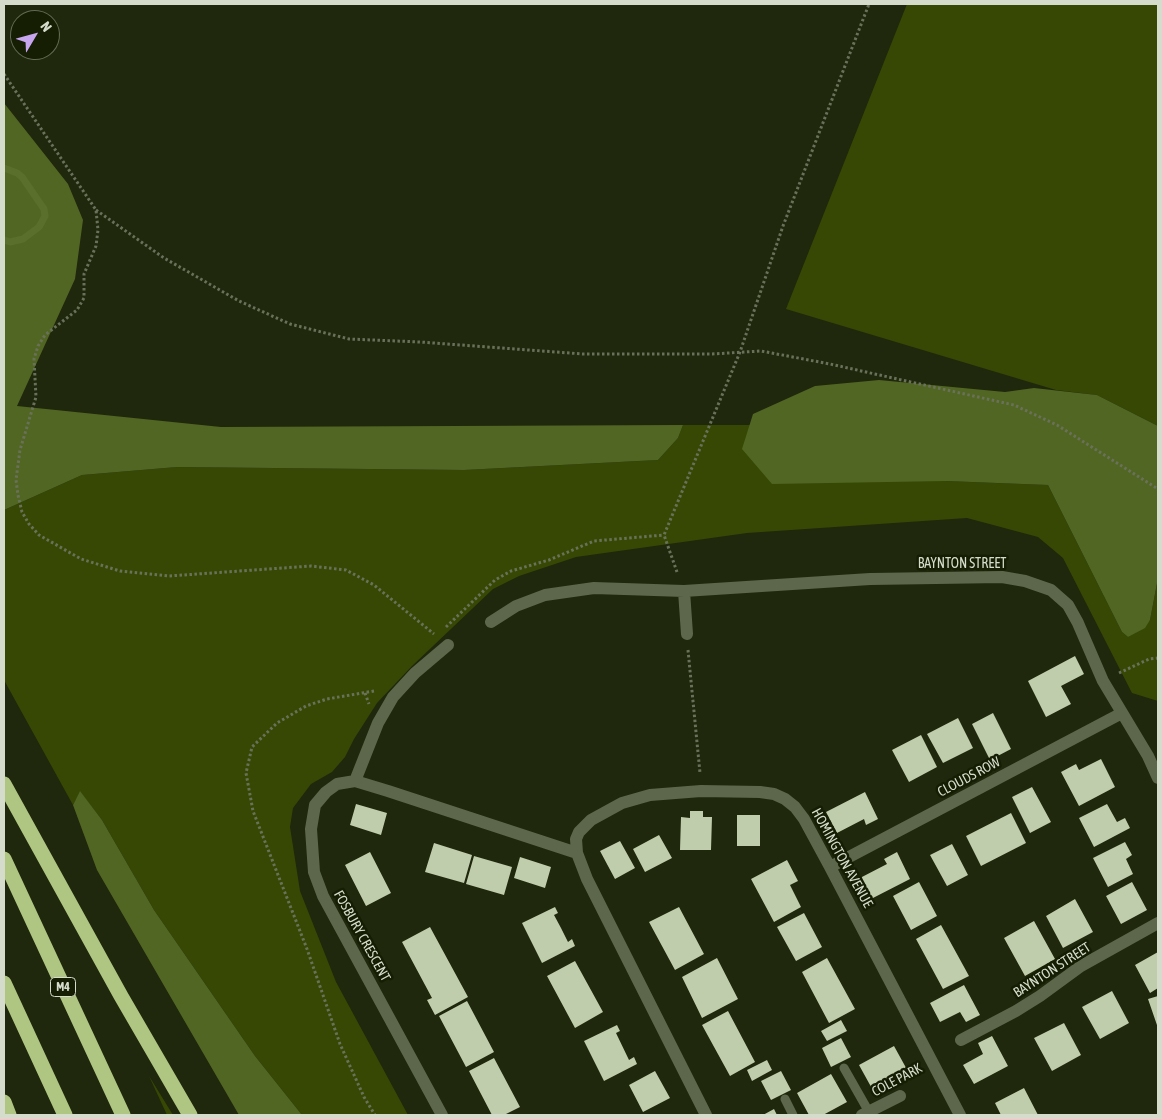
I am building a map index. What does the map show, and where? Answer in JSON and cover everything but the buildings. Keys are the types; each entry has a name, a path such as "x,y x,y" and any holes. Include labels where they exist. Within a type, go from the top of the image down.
{"highway":[{"path":"4,784 121,996 190,1115"},
{"name":"M4","path":"4,859 124,1115"},
{"path":"4,983 65,1115"},
{"path":"4,1102 9,1115"}],"street":[{"name":"BAYNTON STREET","path":"491,622 516,606 545,595 594,588 684,591 870,579 1002,577 1025,581 1051,590 1068,605 1078,623 1103,681 1148,756 1158,778"},
{"path":"684,591 687,634"},
{"path":"448,645 415,673 393,697 378,723 355,781 576,853 587,879 706,1115"},
{"name":"CLOUDS ROW","path":"830,866 1122,713"},
{"name":"FOSBURY CRESCENT","path":"355,781 337,784 326,792 315,805 311,828 314,872 323,896 442,1115"},
{"name":"HOMINGTON AVENUE","path":"576,853 576,839 579,832 591,820 622,803 650,795 674,792 760,792 774,794 785,799 795,807 804,820 830,866 960,1115"},
{"name":"BAYNTON STREET","path":"961,1040 1016,1011 1081,966 1158,923"},
{"name":"COLE PARK","path":"866,1114 900,1096"}],"lane":[{"name":"COLE PARK","path":"844,1068 866,1114"},
{"path":"784,1099 793,1115"}],"path":[{"path":"684,591 664,535 740,352 783,226 869,4"},
{"path":"4,74 96,210 164,258 239,301 290,324 348,338 583,354 712,354 761,351 830,364 1014,405 1057,425 1158,489"},
{"path":"96,210 98,230 96,246 84,274 84,298 77,310 45,335 38,346 34,359 36,397 20,450 16,480 22,512 29,524 39,535 81,559 120,571 169,576 311,566 346,570 374,585 437,636 495,580 511,571 549,560 594,541 664,535"},
{"path":"687,634 701,792"},
{"path":"1103,681 1149,660 1158,658"}],"green space":[{"path":"907,4 1158,4 1158,426 1097,395 1056,390 786,309"},
{"path":"4,103 68,184 83,220 75,279 17,406 221,427 683,425 678,438 658,460 464,470 177,467 82,475 4,510"},
{"path":"879,380 1005,392 1034,388 1097,395 1158,426 1158,578 1150,620 1145,628 1128,637 1122,632 1048,485 946,481 772,484 742,449 753,414 815,386"},
{"path":"683,425 750,425 946,481 1048,485 1122,632 1128,637 1150,620 1158,578 1158,701 1132,693 1063,558 1038,537 967,518 747,533 576,557 519,576 493,589 412,666 377,703 345,757 332,772 311,784 293,808 290,827 300,891 336,982 408,1115 302,1115 255,1056 154,910 102,820 80,792 73,805 4,680 4,510 82,475 177,467 464,470 658,460 678,438"},
{"path":"80,791 102,820 154,910 255,1056 302,1115 239,1115 97,870 73,805"},
{"path":"149,1076 173,1115 167,1115"}],"waterway":[{"path":"4,168 22,177 44,209 45,216 39,227 23,239 10,242 4,240"}]}
